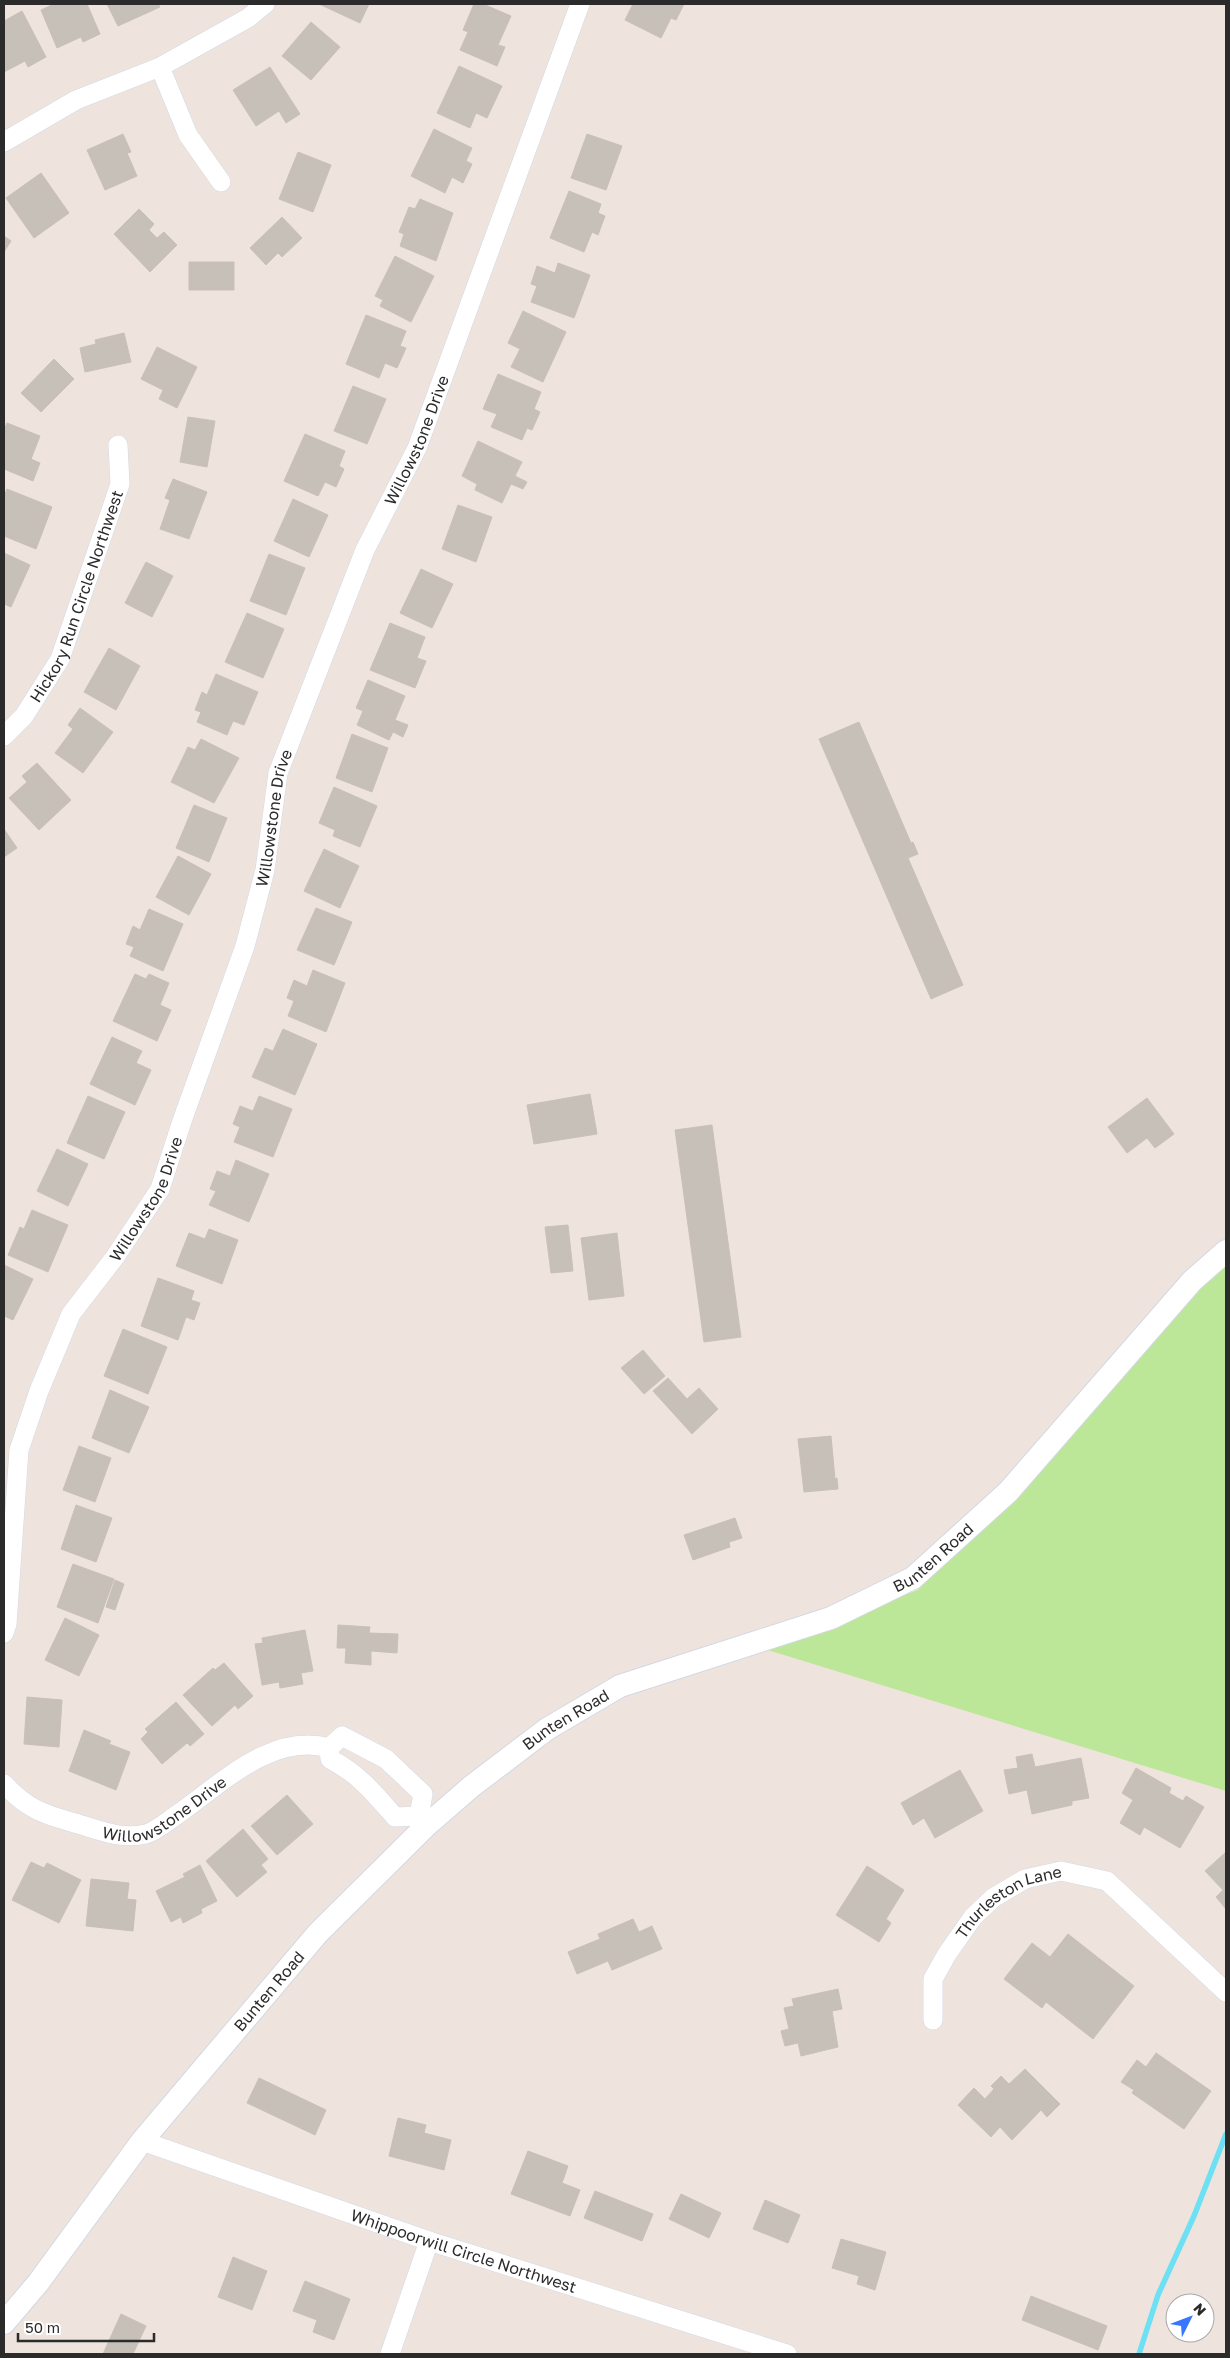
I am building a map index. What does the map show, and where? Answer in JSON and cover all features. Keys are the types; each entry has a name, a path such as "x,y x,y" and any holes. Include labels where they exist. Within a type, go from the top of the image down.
{"street":[{"path":"4,142 76,100 160,68 243,11 265,4"},
{"name":"Willowstone Drive","path":"4,1633 7,1624 20,1450 39,1392 71,1314 115,1257 160,1189 182,1121 245,946 265,870 278,773 365,550 417,448 580,4"},
{"path":"160,68 188,135 220,182"},
{"name":"Hickory Run Circle Northwest","path":"4,736 24,716 60,659 120,484 118,445"},
{"name":"Bunten Road","path":"4,2323 38,2283 142,2141 318,1933 423,1821 547,1729 620,1686 831,1618 913,1578 1008,1492 1192,1281 1226,1251"},
{"name":"Willowstone Drive","path":"4,1784 19,1800 46,1815 121,1837 147,1834 252,1760 287,1745 329,1748 342,1736 386,1759 423,1794 423,1821"},
{"path":"329,1748 330,1759 356,1776 395,1817 423,1821"},
{"path":"356,1776 372,1752"},
{"name":"Thurleston Lane","path":"933,2020 933,1979 947,1954 973,1917 993,1898 1025,1879 1061,1871 1107,1881 1226,1992"},
{"name":"Whippoorwill Circle Northwest","path":"142,2141 429,2241 787,2354"},
{"path":"390,2354 429,2241"}],"green space":[{"path":"1226,1262 1226,1791 761,1648 918,1590 1035,1451"}],"building":[{"path":"54,4 87,4 100,34 83,42 81,37 57,48 41,10"},
{"path":"107,4 158,4 160,7 118,26"},
{"path":"319,4 369,4 360,23"},
{"path":"474,4 483,4 511,16 498,45 505,47 497,66 460,50 468,32 463,30"},
{"path":"633,4 684,4 676,20 671,18 661,38 625,20"},
{"path":"22,11 46,57 28,67 25,61 4,72 4,21"},
{"path":"311,22 340,47 311,80 282,56"},
{"path":"459,66 502,86 487,118 476,113 470,128 437,113"},
{"path":"270,67 300,114 286,123 279,111 256,126 233,90"},
{"path":"434,129 472,148 466,161 472,164 463,183 452,177 445,193 411,176"},
{"path":"123,134 131,152 127,153 137,176 105,190 87,150"},
{"path":"587,134 622,146 606,190 571,178"},
{"path":"298,152 331,165 313,212 279,199"},
{"path":"41,173 69,213 34,238 6,198"},
{"path":"569,191 601,204 598,213 605,216 598,235 592,232 584,252 550,238"},
{"path":"420,199 453,213 436,261 400,246 404,234 399,232 409,207 415,209"},
{"path":"139,209 154,224 149,230 157,238 164,232 177,245 150,272 114,234"},
{"path":"282,217 302,238 282,257 278,253 266,265 250,248"},
{"path":"4,236 11,241 4,252"},
{"path":"395,256 434,276 411,322 380,306 383,300 375,296"},
{"path":"189,262 234,262 234,290 189,290"},
{"path":"558,263 590,275 574,318 531,302 537,286 531,284 537,266 555,273"},
{"path":"523,311 566,332 543,382 511,367 520,349 508,343"},
{"path":"366,315 406,331 400,346 406,348 397,368 385,363 379,378 346,364"},
{"path":"124,333 131,362 85,372 80,348 96,344 95,340"},
{"path":"157,347 197,367 177,408 159,399 163,390 141,379"},
{"path":"54,359 74,379 41,412 21,393"},
{"path":"498,374 541,392 534,409 540,412 532,430 527,428 522,440 491,427 497,414 483,409"},
{"path":"353,386 386,399 367,444 334,431"},
{"path":"188,417 215,421 207,467 180,462"},
{"path":"7,423 40,436 31,459 40,463 33,481 4,469 4,430"},
{"path":"305,434 345,451 339,466 344,469 336,487 325,482 318,496 284,481"},
{"path":"478,441 522,462 515,476 527,482 523,489 511,484 502,503 475,490 477,484 462,476"},
{"path":"173,479 207,492 189,539 160,529 170,500 165,498"},
{"path":"7,489 52,507 36,549 4,536 4,496"},
{"path":"293,499 328,515 309,557 274,541"},
{"path":"458,505 492,517 476,562 442,549"},
{"path":"4,553 30,565 11,607 4,604"},
{"path":"269,554 305,568 286,615 250,601"},
{"path":"146,562 173,576 152,617 125,603"},
{"path":"421,569 453,584 432,628 400,613"},
{"path":"247,613 284,629 263,678 225,662"},
{"path":"390,623 425,637 417,658 426,661 415,688 370,670"},
{"path":"109,648 140,666 116,710 84,692"},
{"path":"216,674 258,692 244,725 233,721 227,735 197,722 201,712 195,710 202,692 207,695"},
{"path":"368,680 405,696 395,720 408,725 403,737 393,732 389,740 357,725 363,711 356,708"},
{"path":"80,708 113,732 83,773 55,753 73,729 68,725"},
{"path":"859,722 911,843 913,842 918,854 908,858 963,985 931,999 819,739"},
{"path":"352,734 388,748 372,792 336,778"},
{"path":"201,739 239,758 214,803 171,782 188,747 195,750"},
{"path":"37,763 71,800 39,830 9,798 27,782 22,776"},
{"path":"334,787 377,806 360,847 333,836 335,830 319,823"},
{"path":"194,805 227,818 209,862 176,848"},
{"path":"4,829 17,848 4,857"},
{"path":"324,849 359,866 340,908 304,891"},
{"path":"178,856 211,874 189,915 156,897"},
{"path":"316,908 352,922 334,965 297,950"},
{"path":"149,909 183,924 163,971 130,956 134,947 126,944 133,926 140,930"},
{"path":"313,970 345,983 326,1032 288,1016 294,1001 287,998 294,980 307,986"},
{"path":"135,974 146,979 149,974 169,983 160,1005 171,1010 157,1041 113,1021"},
{"path":"283,1029 317,1044 295,1095 252,1077 265,1048 273,1051"},
{"path":"112,1037 142,1051 136,1063 151,1070 135,1105 90,1084"},
{"path":"590,1094 597,1134 534,1144 527,1105"},
{"path":"88,1096 125,1112 104,1159 67,1143"},
{"path":"259,1096 292,1109 273,1157 234,1142 240,1127 233,1124 240,1106 253,1111"},
{"path":"1147,1098 1174,1134 1155,1148 1147,1138 1127,1153 1108,1127"},
{"path":"712,1125 741,1337 704,1342 675,1130"},
{"path":"57,1149 88,1164 68,1206 37,1191"},
{"path":"236,1160 269,1174 249,1222 209,1205 216,1191 210,1189 217,1171 230,1176"},
{"path":"32,1210 68,1225 48,1272 8,1255 20,1227 24,1229"},
{"path":"568,1225 573,1271 551,1273 545,1227"},
{"path":"209,1229 238,1240 222,1284 176,1266 189,1233 205,1239"},
{"path":"617,1233 624,1296 589,1300 581,1238"},
{"path":"4,1265 33,1279 13,1320 4,1316"},
{"path":"158,1278 194,1291 191,1300 200,1303 194,1320 186,1317 178,1340 141,1326"},
{"path":"123,1329 167,1347 148,1394 104,1376"},
{"path":"643,1350 665,1376 644,1394 621,1368"},
{"path":"668,1378 687,1399 699,1388 718,1409 692,1434 653,1391"},
{"path":"110,1390 149,1407 129,1453 92,1438"},
{"path":"831,1436 835,1479 837,1478 838,1489 804,1492 798,1439"},
{"path":"79,1446 111,1458 95,1502 63,1490"},
{"path":"76,1505 112,1518 96,1562 61,1549"},
{"path":"735,1518 742,1538 729,1542 730,1547 693,1560 684,1535"},
{"path":"73,1564 114,1579 98,1623 57,1607"},
{"path":"115,1580 124,1584 115,1610 106,1607"},
{"path":"65,1618 99,1635 79,1676 45,1660"},
{"path":"338,1625 370,1627 369,1633 398,1634 397,1653 371,1651 371,1665 345,1663 346,1648 337,1648"},
{"path":"305,1630 313,1671 301,1673 303,1684 280,1688 279,1682 262,1685 255,1644 263,1643 262,1638"},
{"path":"224,1663 253,1696 238,1709 235,1705 212,1726 183,1695 213,1668 215,1670"},
{"path":"27,1697 62,1700 59,1747 24,1744"},
{"path":"176,1702 204,1734 190,1746 187,1743 162,1764 141,1739 148,1732 145,1729"},
{"path":"84,1730 111,1741 109,1744 130,1752 116,1790 69,1771"},
{"path":"1032,1754 1035,1767 1081,1758 1089,1798 1072,1801 1072,1805 1032,1814 1027,1790 1009,1794 1004,1770 1018,1768 1016,1757"},
{"path":"1136,1768 1171,1788 1169,1793 1183,1801 1186,1796 1204,1807 1180,1848 1144,1827 1140,1835 1120,1823 1133,1800 1122,1793"},
{"path":"960,1770 983,1811 935,1838 924,1818 913,1825 901,1803"},
{"path":"287,1795 313,1824 277,1855 251,1826"},
{"path":"243,1829 268,1859 261,1865 267,1872 237,1897 206,1861"},
{"path":"1226,1852 1226,1909 1216,1897 1223,1890 1205,1871"},
{"path":"31,1862 44,1868 47,1863 81,1880 59,1923 12,1900"},
{"path":"200,1865 217,1901 201,1909 202,1913 183,1923 181,1917 171,1922 156,1891 185,1877 183,1874"},
{"path":"867,1866 904,1890 886,1919 891,1923 879,1942 836,1915"},
{"path":"91,1879 129,1883 127,1899 136,1900 133,1931 86,1926"},
{"path":"633,1919 639,1932 652,1926 662,1949 612,1970 608,1961 577,1974 568,1952 600,1939 598,1934"},
{"path":"1068,1934 1134,1986 1093,2039 1046,2002 1042,2008 1004,1979 1032,1943 1050,1957"},
{"path":"838,1989 842,2009 832,2011 838,2047 801,2056 798,2043 785,2046 781,2031 789,2029 784,2008 794,2006 792,1999"},
{"path":"1156,2053 1211,2091 1184,2129 1132,2093 1134,2090 1121,2082 1137,2060 1146,2067"},
{"path":"1025,2069 1060,2104 1047,2117 1041,2110 1012,2140 1000,2127 991,2137 958,2105 974,2088 985,2099 994,2089 991,2086 1001,2076 1009,2084"},
{"path":"259,2078 326,2110 315,2135 247,2103"},
{"path":"398,2118 426,2125 424,2133 451,2140 444,2170 389,2156"},
{"path":"528,2151 568,2166 562,2183 580,2190 570,2216 511,2194"},
{"path":"595,2191 653,2214 642,2241 584,2218"},
{"path":"681,2194 721,2213 709,2238 669,2219"},
{"path":"765,2200 800,2215 788,2243 753,2229"},
{"path":"841,2239 886,2252 875,2290 857,2284 859,2276 832,2268"},
{"path":"233,2257 267,2271 252,2310 218,2297"},
{"path":"305,2281 350,2299 334,2340 313,2332 317,2320 293,2311"},
{"path":"1031,2296 1107,2326 1098,2350 1022,2320"},
{"path":"121,2314 146,2326 133,2354 103,2354"}],"waterway":[{"path":"1139,2354 1158,2295 1194,2216 1226,2134"}]}
